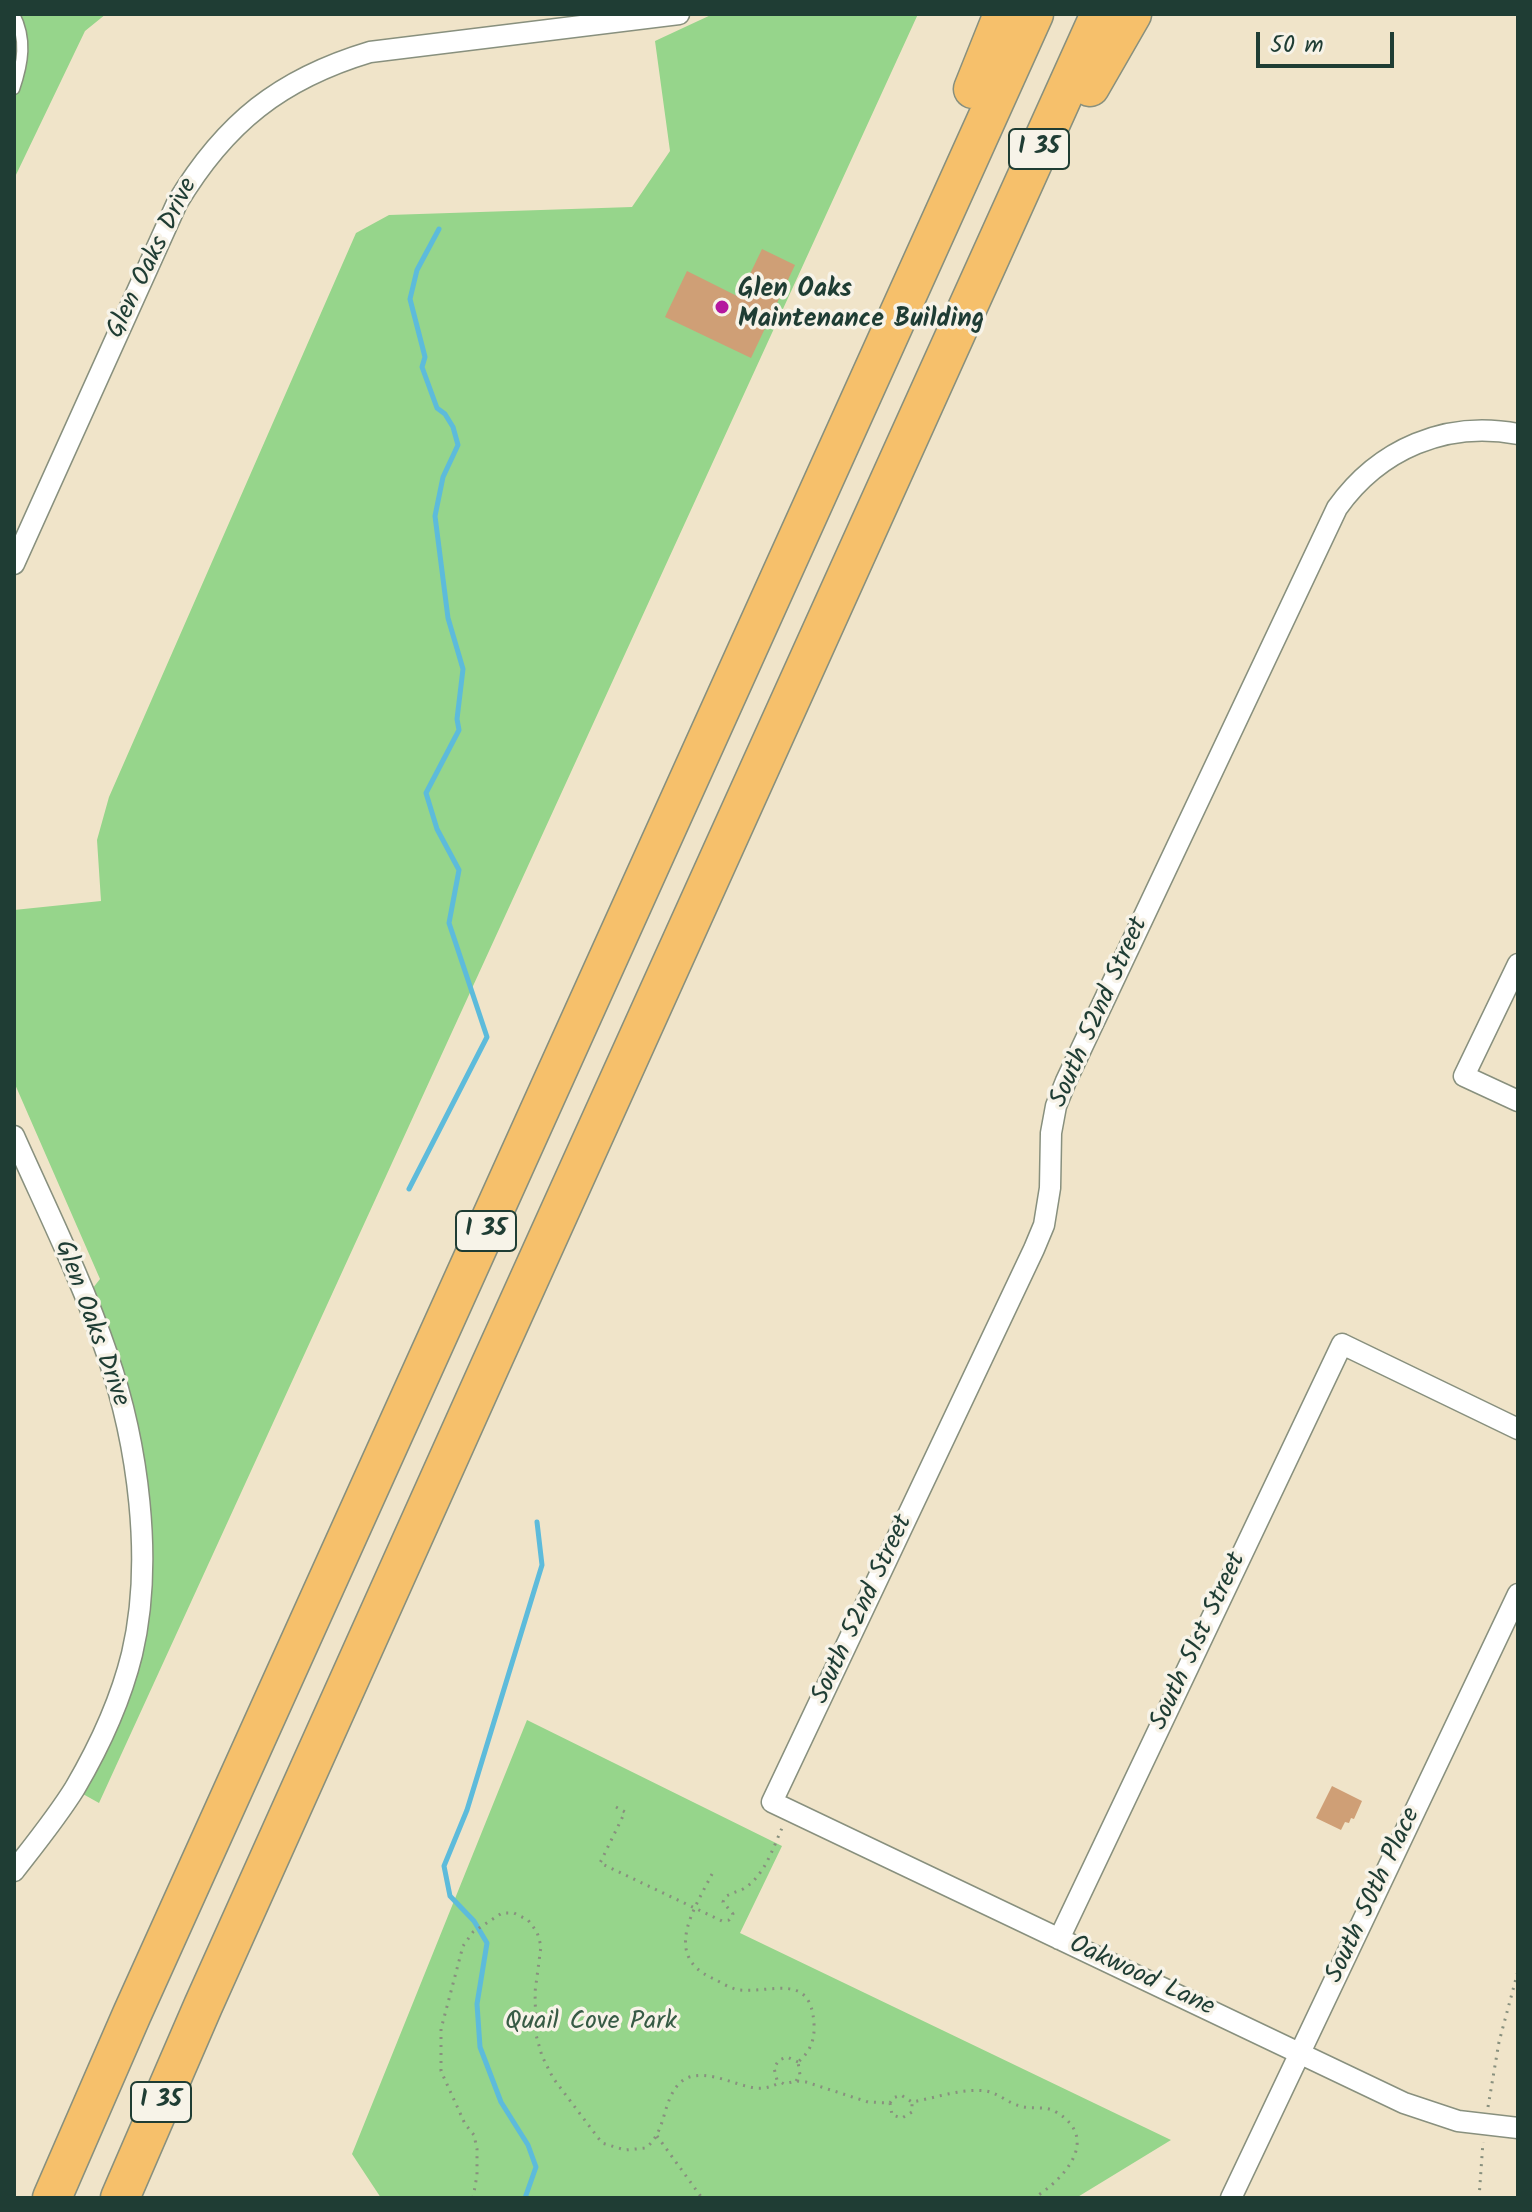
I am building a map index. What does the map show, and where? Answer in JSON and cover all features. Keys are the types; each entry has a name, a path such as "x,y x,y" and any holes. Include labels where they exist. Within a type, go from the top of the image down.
{"highway":[{"path":"921,264 941,168 1003,14"},
{"name":"I 35","path":"52,2198 138,1999 1034,14"},
{"name":"I 35","path":"120,2198 203,2006 1100,14"},
{"path":"978,284 1132,14"}],"street":[{"name":"Glen Oaks Drive","path":"14,564 177,203 196,171 243,118 304,76 335,62 370,52 679,14"},
{"name":"South 52nd Street","path":"772,1802 1039,1237 1050,1188 1051,1133 1056,1106 1066,1081 1337,508 1352,487 1370,472 1391,455 1416,443 1442,434 1471,430 1518,434"},
{"path":"1518,964 1464,1076 1518,1101"},
{"name":"Glen Oaks Drive","path":"14,1138 88,1305 123,1406 139,1511 141,1565 132,1654 105,1727 74,1789 14,1871"},
{"name":"South 51st Street","path":"1059,1939 1342,1344 1518,1429"},
{"name":"South 50th Place","path":"1231,2198 1518,1594"},
{"name":"Oakwood Lane","path":"772,1802 1431,2113 1483,2125 1518,2128"}],"lane":[{"path":"14,14 24,48 14,89"}],"path":[{"path":"616,1807 625,1812 600,1863 722,1921 729,1920 733,1914 723,1902 725,1897 755,1880 784,1825"},
{"path":"712,1874 687,1926 685,1943 696,1969 736,1990 786,1986 795,1989 810,2004 814,2022 813,2042 798,2062"},
{"path":"473,2198 478,2160 474,2135 441,2071 441,2029 463,1946 473,1932 502,1913 514,1913 528,1920 537,1932 541,1946 534,2013 542,2056 553,2078 602,2143 625,2150 646,2148 657,2136 677,2086 694,2077 722,2078 760,2089 796,2081 868,2102 890,2103"},
{"path":"1488,2108 1499,2042 1518,1971"},
{"path":"781,2082 775,2075 776,2064 787,2057 798,2062 801,2069 796,2081"},
{"path":"912,2102 912,2112 902,2118 892,2115 890,2103 901,2095 912,2102 956,2093 989,2091 1018,2106 1045,2108 1064,2118 1073,2129 1076,2141 1072,2165 1059,2181 1034,2198"},
{"path":"1479,2198 1484,2134"},
{"path":"657,2136 702,2198"}],"green space":[{"path":"14,14 106,14 85,31 14,179"},
{"path":"713,14 918,14 99,1803 74,1789 132,1654 139,1511 85,1298 100,1279 14,1082 14,910 101,901 97,840 109,797 356,233 389,215 632,207 670,151 655,41"},
{"name":"Quail Cove Park","path":"527,1720 782,1846 740,1933 1171,2140 1076,2198 381,2198 352,2154"}],"building":[{"name":"Glen Oaks Maintenance Building","path":"762,249 795,265 751,358 665,317 687,271 739,297"},
{"path":"1332,1786 1362,1801 1354,1819 1345,1822 1341,1830 1316,1818"}],"waterway":[{"path":"409,1189 487,1037 449,923 459,870 437,829 426,793 459,730 457,719 463,669 448,618 435,516 443,477 458,445 453,427 437,408 422,367 425,357 410,299 417,270 439,229"},
{"path":"525,2198 536,2167 528,2145 501,2102 480,2047 477,2004 487,1943 474,1921 450,1896 444,1866 467,1810 542,1565 537,1522"}],"place":[{"name":"Glen Oaks Maintenance Building","path":"722,307"}]}
